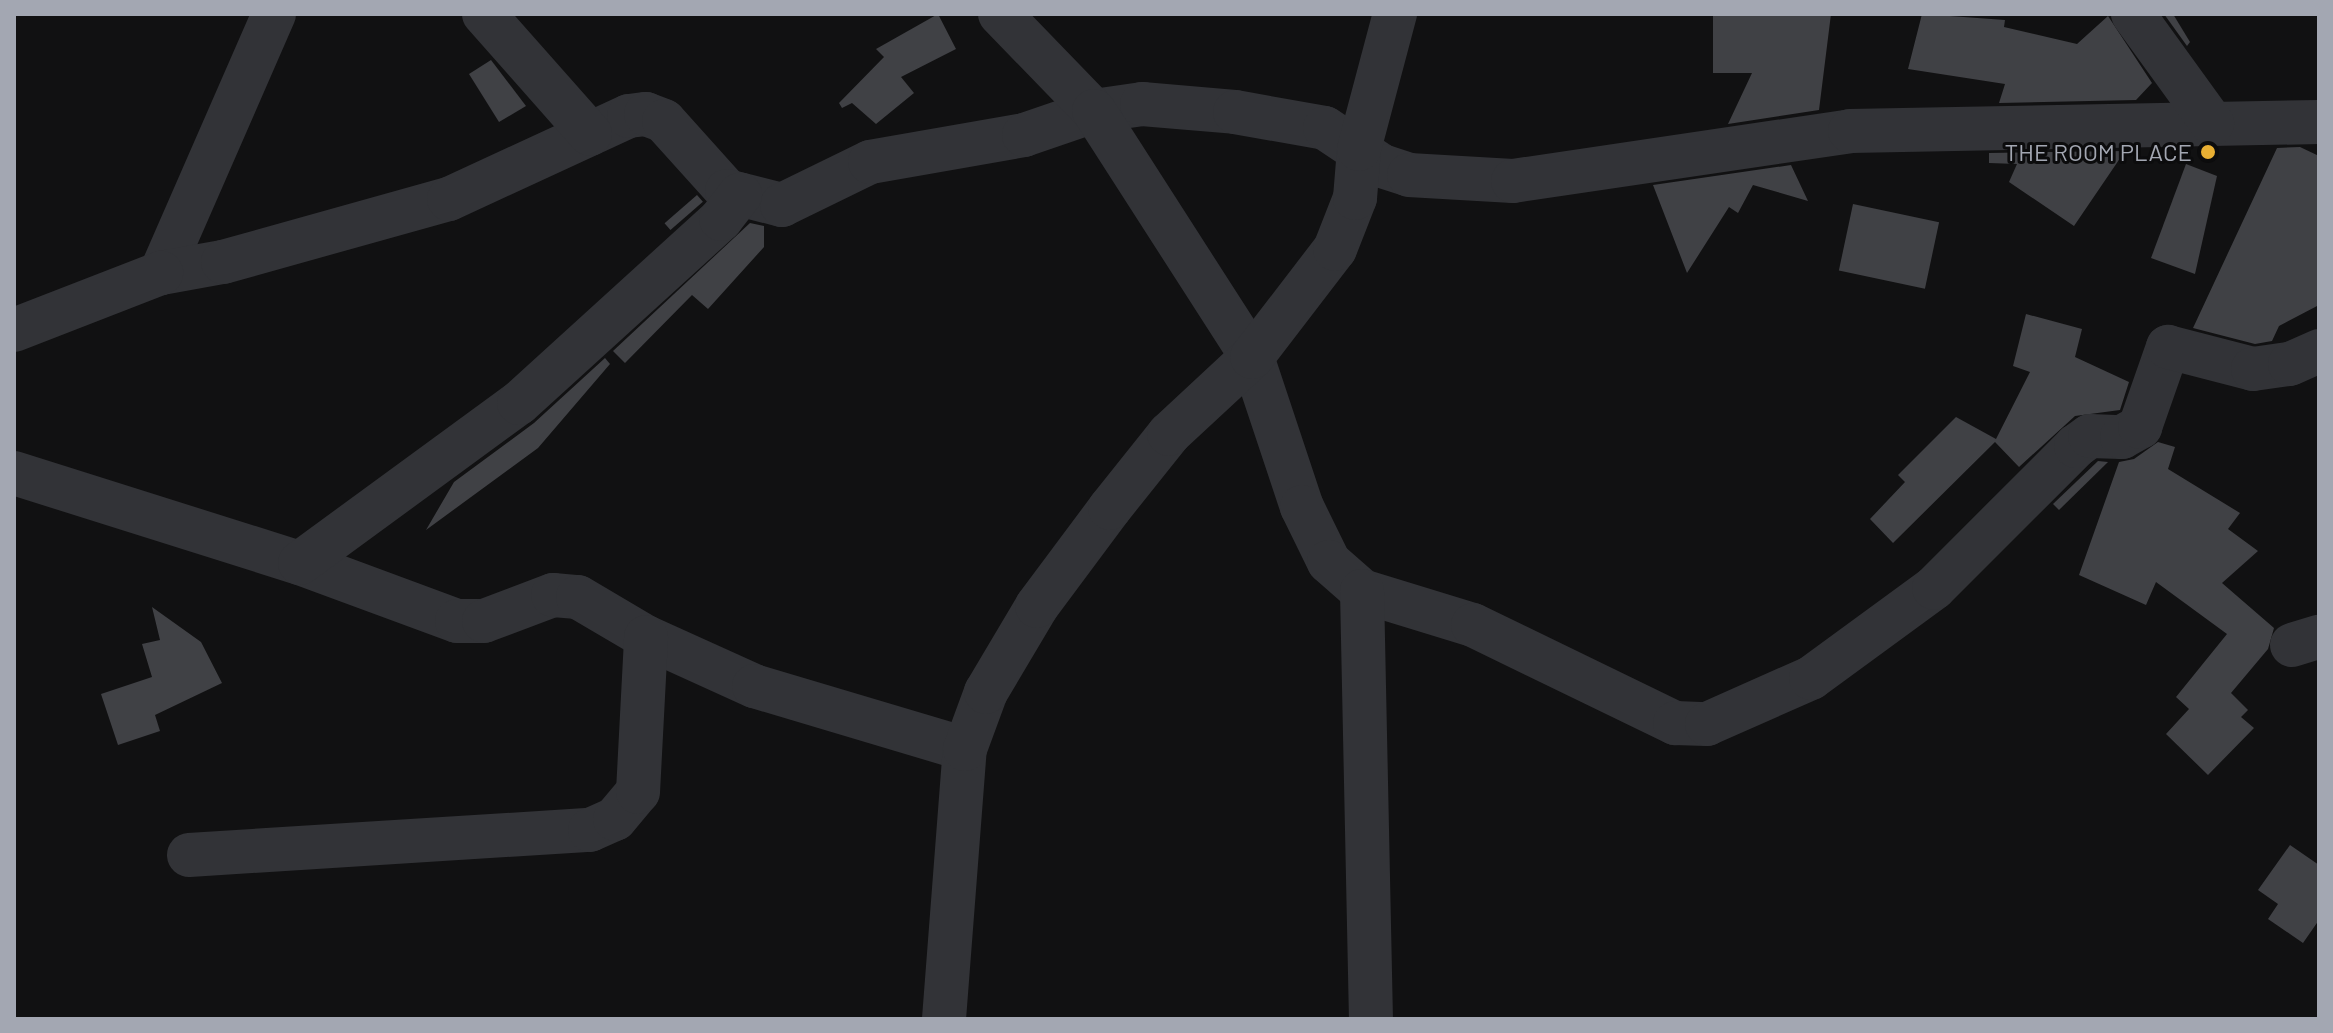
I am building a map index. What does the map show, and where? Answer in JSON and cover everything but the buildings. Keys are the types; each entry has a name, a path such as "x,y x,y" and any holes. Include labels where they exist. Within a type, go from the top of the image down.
{"street":[{"path":"161,273 274,14"},
{"path":"484,14 590,134"},
{"path":"1000,14 1094,111 1252,357 1302,507 1329,562 1362,591 1473,625 1536,652 1649,715 1675,723 1707,724 1811,678 1934,588 2076,446 2090,436 2122,437 2140,427 2168,347 2253,369 2290,364 2319,351"},
{"path":"944,1019 959,881 965,749 986,692 1037,606 1169,434 1252,357 1335,249 1355,198 1359,149 1395,14"},
{"path":"2133,14 2212,123"},
{"path":"14,330 161,273 223,262 449,199 629,116 646,114 664,121 712,179 740,195 782,205 870,162 1024,135 1094,111 1142,104 1235,112 1325,128 1382,166 1409,175 1513,181 1850,131 2319,122"},
{"path":"300,563 519,403 721,219 740,195"},
{"path":"14,473 300,563 457,621 484,621 553,595 578,597 646,637 754,686 965,749"},
{"path":"1362,591 1371,1019"},
{"path":"189,855 590,830 615,819 638,792 646,637"}],"place":[{"name":"THE ROOM PLACE","path":"2208,152"}]}
